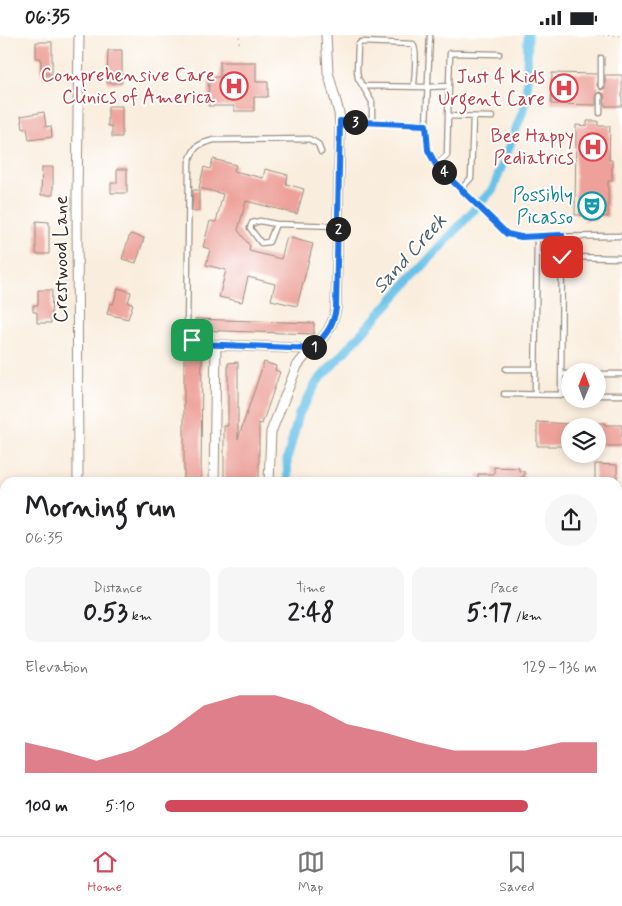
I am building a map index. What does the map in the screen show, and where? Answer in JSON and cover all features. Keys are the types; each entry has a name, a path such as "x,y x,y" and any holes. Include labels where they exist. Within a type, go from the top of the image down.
{"street":[{"name":"Crestwood Lane","path":"78,477 77,187 79,35"},
{"path":"269,477 271,432 297,366 330,330 334,319 340,121 328,72 326,35"},
{"path":"192,340 200,344 313,349"},
{"path":"214,477 216,345"}],"lane":[{"path":"430,35 426,125 428,150 436,165 507,234 521,237 562,235 622,236"},
{"path":"372,123 372,103 356,71 358,45 361,42 412,44 415,47 416,54 414,87"},
{"path":"436,165 447,155 450,53 499,54"},
{"path":"601,58 601,86"},
{"path":"363,86 449,86"},
{"path":"600,96 600,113"},
{"path":"448,116 492,117"},
{"path":"461,189 471,178 473,117"},
{"path":"340,121 426,125"},
{"path":"192,340 188,334 188,325 189,162 192,151 200,143 214,140 309,139 318,144 321,152"},
{"path":"276,224 272,238 269,242 264,243 261,243 250,228 255,221 276,224 338,225"},
{"path":"561,363 562,235"},
{"path":"535,394 537,236"},
{"path":"562,257 622,258"},
{"path":"506,369 535,369"},
{"path":"606,374 622,374"},
{"path":"504,394 561,395"},
{"path":"606,395 622,395"}],"path":[{"path":"239,35 239,43"},
{"path":"598,35 622,36"}],"building":[{"path":"36,42 52,42 52,74 41,74 41,58 36,58"},
{"path":"108,50 122,50 122,83 107,83"},
{"path":"220,62 256,62 256,82 268,82 268,97 254,97 254,111 234,111 234,106 208,106 209,77 220,77"},
{"path":"552,73 597,74 597,86 601,90 605,88 605,75 622,75 622,106 605,106 604,94 600,92 596,94 596,105 551,104"},
{"path":"108,106 122,106 122,137 112,137 112,126 108,126"},
{"path":"44,112 46,127 51,126 52,137 29,140 27,128 23,129 21,116"},
{"path":"587,121 598,121 598,126 610,126 609,160 612,160 612,181 608,181 608,217 597,216 597,220 585,220 585,215 575,215 576,125 587,126"},
{"path":"213,159 236,165 234,171 263,178 265,169 288,175 286,184 304,189 297,214 246,201 238,230 250,246 249,251 281,259 287,237 313,244 297,306 271,300 275,284 248,277 242,302 219,297 226,270 206,265 210,249 203,247 210,221 216,222 223,194 199,188 204,167 210,169"},
{"path":"42,167 53,167 53,195 41,195"},
{"path":"117,169 127,169 127,193 111,193 111,183 117,183"},
{"path":"193,190 199,190 199,211 192,211"},
{"path":"36,221 49,222 49,254 36,254"},
{"path":"130,234 144,238 136,263 122,259"},
{"path":"118,288 131,292 128,303 133,304 128,319 107,314 110,303 113,304"},
{"path":"38,290 52,290 51,323 37,323 37,312 33,312 33,305 38,305"},
{"path":"195,319 314,323 314,334 195,330"},
{"path":"184,351 196,351 196,357 202,357 201,477 184,477"},
{"path":"238,362 238,439 264,362 276,366 275,370 280,372 262,424 259,423 259,477 224,477 224,426 228,426 228,363"},
{"path":"537,422 561,423 561,446 537,446"},
{"path":"606,425 622,425 622,446 606,446"},
{"path":"595,464 617,465 617,477 595,477"},
{"path":"494,467 519,468 519,471 524,471 524,477 478,477 478,474 494,474"}],"waterway":[{"name":"Sand Creek","path":"288,477 287,460 299,414 317,382 493,189 526,103 528,35"}],"place":[{"name":"Comprehensive Care Clinics of America","path":"234,86"},
{"name":"Just 4 Kids Urgent Care","path":"564,88"},
{"name":"Bee Happy Pediatrics","path":"593,147"},
{"name":"Possibly Picasso","path":"592,206"}],"route":[{"path":"192,340 200,344 313,349 330,330 336,308 340,121 426,125 428,150 436,165 482,211 507,234 521,237 562,235 562,257"}]}
